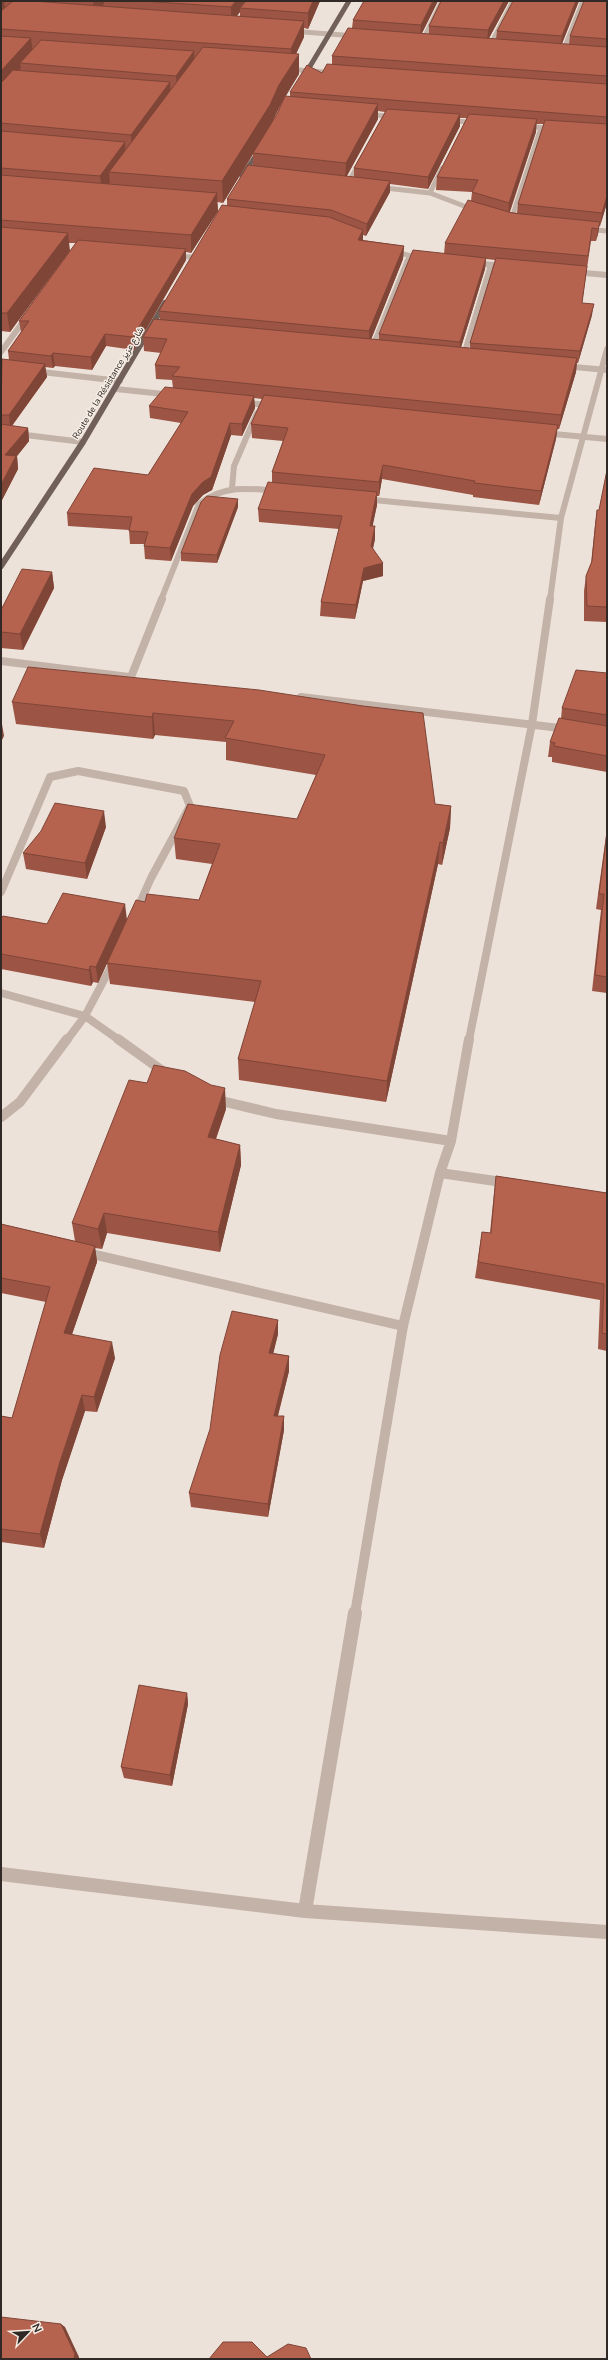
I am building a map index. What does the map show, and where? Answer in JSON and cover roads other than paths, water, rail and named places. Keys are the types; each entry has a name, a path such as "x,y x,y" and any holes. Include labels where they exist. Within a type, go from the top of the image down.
{"main road":[{"path":"300,83 349,1"},
{"path":"238,184 266,140"},
{"path":"190,264 198,251"},
{"name":"Route de la Résistance شارع عزيز","path":"1,566 3,559 83,442 152,328 168,298"}],"street":[{"path":"423,40 442,1"},
{"path":"490,46 513,1"},
{"path":"563,52 583,1"},
{"path":"280,31 360,36"},
{"path":"415,40 430,41"},
{"path":"483,45 498,46"},
{"path":"555,51 570,52"},
{"path":"278,68 345,74"},
{"path":"360,114 406,117"},
{"path":"380,122 384,116"},
{"path":"436,120 481,123"},
{"path":"462,129 466,122"},
{"path":"519,126 563,130"},
{"path":"511,221 541,128"},
{"path":"348,183 362,156"},
{"path":"430,193 444,164"},
{"path":"245,172 252,172"},
{"path":"341,182 356,184"},
{"path":"370,186 430,193 483,214"},
{"path":"504,219 518,222"},
{"path":"578,228 607,231"},
{"path":"388,250 409,257 432,259"},
{"path":"163,255 194,257"},
{"path":"372,348 409,257"},
{"path":"462,262 514,267"},
{"path":"456,358 466,359 491,265"},
{"path":"568,272 607,275"},
{"path":"1,352 32,309"},
{"path":"152,328 160,329"},
{"path":"364,348 380,349"},
{"path":"305,1911 403,1326 440,1173 451,1140 486,943 532,724 561,518 605,369 607,349"},
{"path":"557,366 605,369"},
{"path":"25,370 120,381"},
{"path":"116,388 177,395"},
{"path":"230,401 277,406"},
{"path":"232,488 234,466 261,405"},
{"path":"1,432 83,442"},
{"path":"537,432 607,440"},
{"path":"1,661 135,678 200,504 211,495 232,488 284,492"},
{"path":"355,498 561,518"},
{"path":"296,696 532,724 577,731"},
{"path":"1,892 50,777 78,770 184,791 190,806 151,878 132,922"},
{"path":"1,1117 20,1102 85,1016 106,980 119,951"},
{"path":"1,993 85,1016 171,1076"},
{"path":"203,1093 216,1100 276,1114 451,1140"},
{"path":"440,1173 516,1184"},
{"path":"70,1249 403,1326"},
{"path":"1,1874 305,1911 607,1932"}]}
